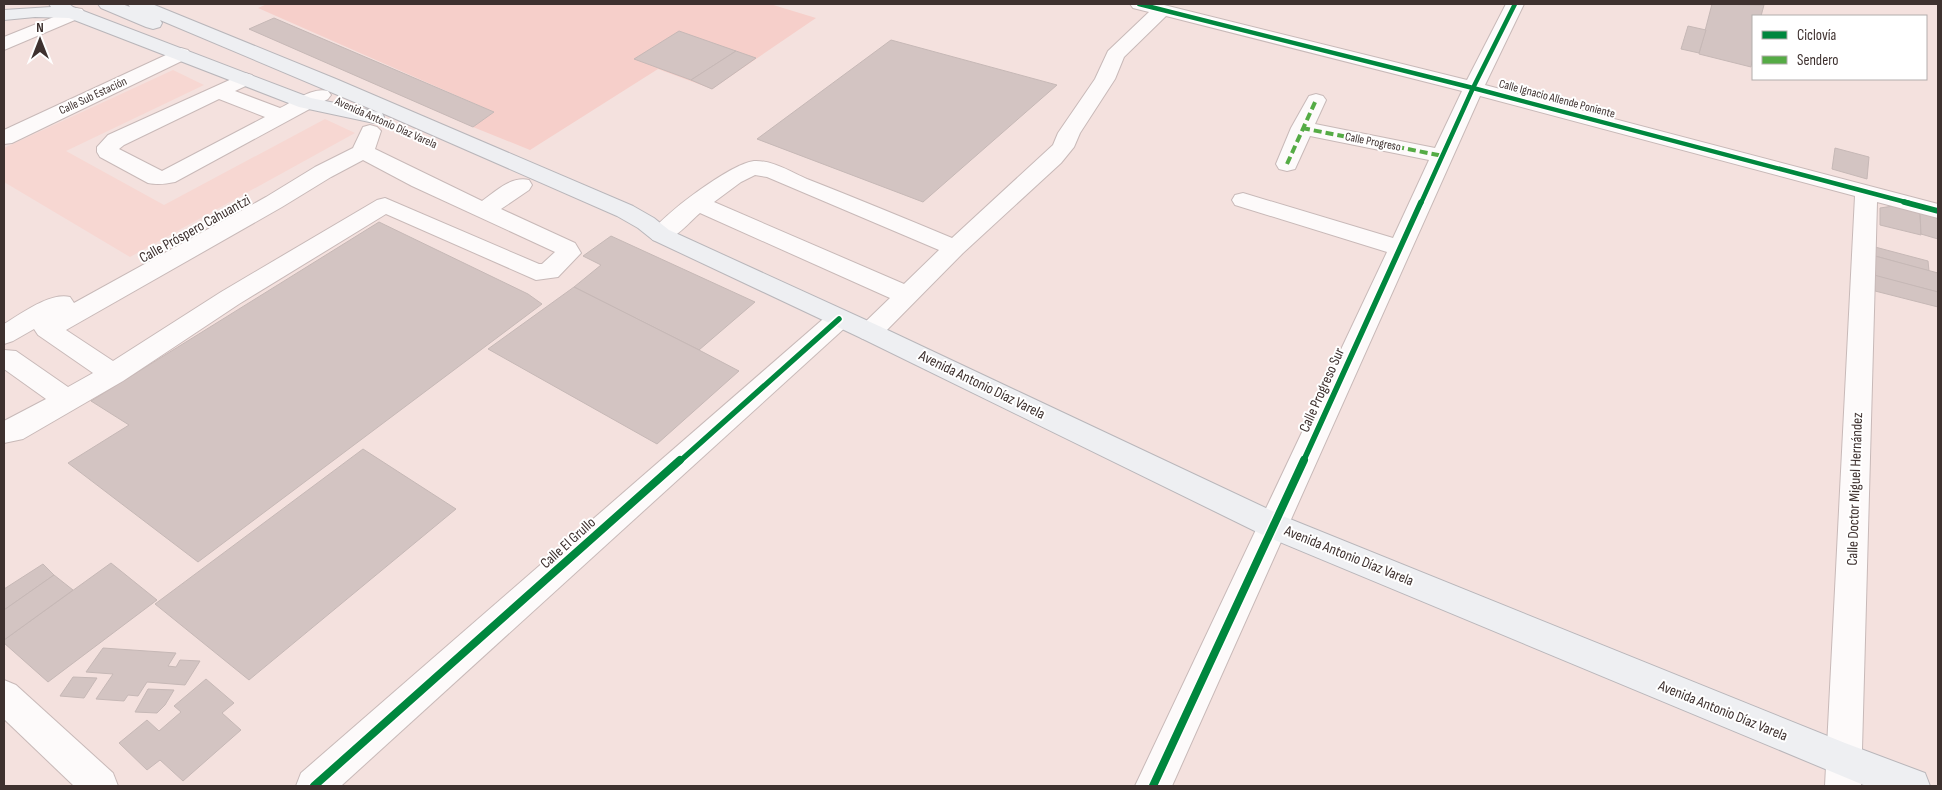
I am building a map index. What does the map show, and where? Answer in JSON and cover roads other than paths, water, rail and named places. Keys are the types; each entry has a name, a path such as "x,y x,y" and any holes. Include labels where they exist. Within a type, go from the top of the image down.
{"main road":[{"name":"Avenida Antonio Díaz Varela","path":"137,4 318,94 373,131 521,185 635,231 661,235"},
{"path":"170,4 299,57 318,94"},
{"name":"Avenida Antonio Díaz Varela","path":"109,5 318,94 624,211 646,223 661,235 870,332 1274,526 1844,773 1912,786"},
{"path":"4,15 70,8 245,79 318,94"}],"street":[{"name":"Calle Progreso Sur","path":"1153,786 1444,156 1473,88 1515,4"},
{"path":"870,332 955,248 1058,153 1106,79 1115,55 1154,6"},
{"name":"Calle Ignacio Allende Poniente","path":"1154,6 1938,210"},
{"path":"4,44 70,8"},
{"name":"Calle Sub Estación","path":"4,138 182,54"},
{"path":"245,79 116,140 108,147 108,152 156,178 167,177 282,116 318,94"},
{"path":"218,92 282,116"},
{"path":"1287,164 1316,100"},
{"name":"Calle Progreso","path":"1302,128 1444,156"},
{"path":"4,432 13,431 113,374 260,280 386,205 536,272 549,271 569,253 567,248 484,210 373,131 323,172 274,202 5,351 67,400"},
{"name":"Calle Próspero Cahuantzi","path":"5,351 373,131"},
{"path":"661,235 742,171 754,168 810,188 955,248"},
{"path":"484,210 521,185"},
{"name":"Calle Doctor Miguel Hernández","path":"1844,773 1866,192"},
{"path":"1242,200 1400,248"},
{"path":"698,204 906,295"},
{"name":"Calle El Grullo","path":"314,786 839,319"},
{"path":"47,329 113,374"},
{"path":"4,696 100,786"}]}
